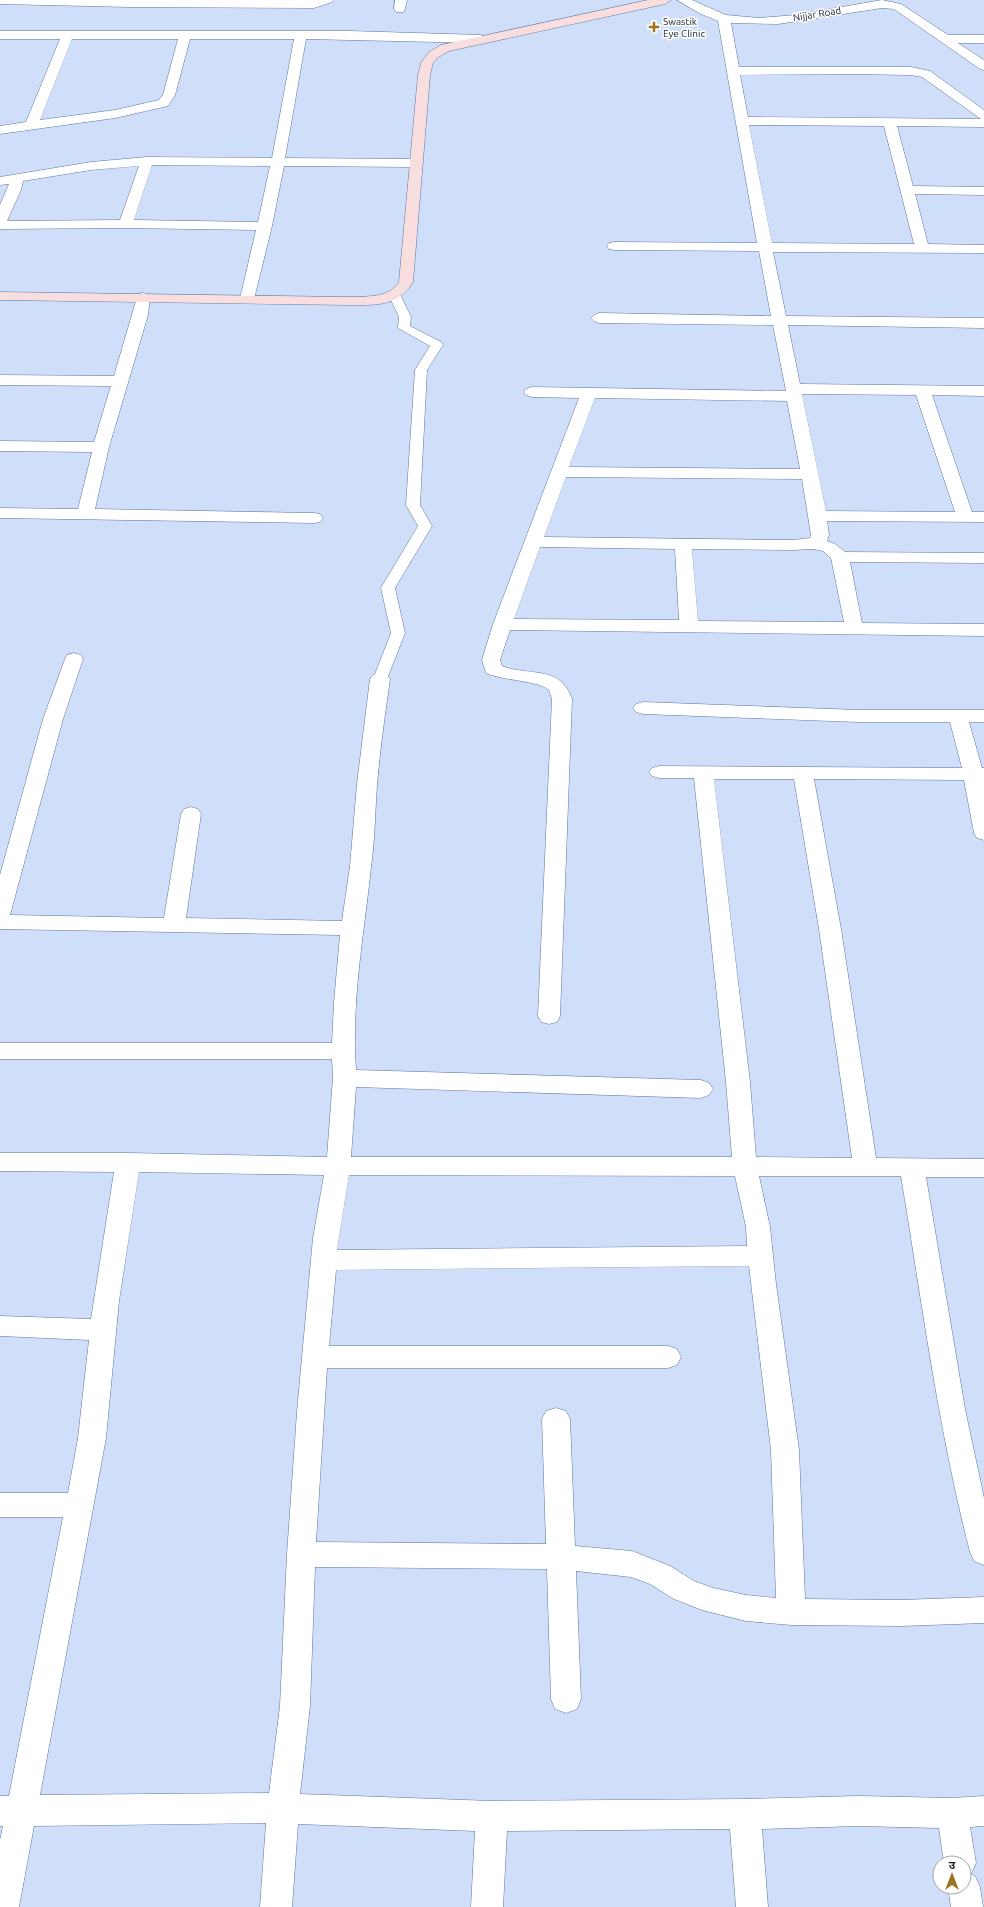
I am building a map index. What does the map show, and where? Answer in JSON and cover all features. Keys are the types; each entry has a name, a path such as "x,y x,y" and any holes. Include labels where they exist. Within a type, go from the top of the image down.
{"street":[{"path":"0,0 314,4 328,0"},
{"path":"0,296 349,301 376,300 394,296 403,290 406,282 424,75 427,63 433,55 445,48 481,39 665,0"},
{"name":"Nijjar Road","path":"684,0 724,19 746,21 775,20 895,3 984,66"},
{"path":"724,19 779,321 818,516 820,535 818,542"},
{"path":"0,35 302,35 481,39"},
{"path":"32,125 67,35"},
{"path":"0,130 116,114 163,103 169,95 186,35"},
{"path":"247,299 265,226 302,35"},
{"path":"944,39 984,39"},
{"path":"733,71 911,71 926,74 984,116"},
{"path":"742,122 984,123"},
{"path":"889,122 922,248"},
{"path":"0,180 91,166 147,161 416,163"},
{"path":"126,224 147,161"},
{"path":"0,220 14,190 16,178"},
{"path":"907,190 984,191"},
{"path":"0,225 126,224 265,226"},
{"path":"614,246 984,248"},
{"path":"85,514 101,447 140,315 143,297"},
{"path":"599,318 984,324"},
{"path":"0,380 120,381"},
{"path":"923,390 965,516"},
{"path":"532,392 793,393 923,390 984,391"},
{"path":"549,1016 562,699 559,690 552,683 503,674 493,669 491,660 502,624 589,392"},
{"path":"0,446 101,447"},
{"path":"560,472 810,474"},
{"path":"0,514 314,518"},
{"path":"818,516 984,517"},
{"path":"532,542 793,545 818,542 835,552 840,557 854,628"},
{"path":"683,543 689,626"},
{"path":"840,557 984,558"},
{"path":"502,624 984,630"},
{"path":"0,914 7,862 74,659"},
{"path":"276,1907 283,1808 295,1706 301,1554 310,1412 324,1260 338,1166 345,1078 343,1051 345,1002 352,928 361,866 366,784 380,679"},
{"path":"643,708 859,716 984,716"},
{"path":"958,716 969,754 978,774 984,833"},
{"path":"659,772 978,774"},
{"path":"703,773 738,1082 745,1166 758,1227 760,1256 785,1450 791,1612"},
{"path":"803,773 834,952 865,1167"},
{"path":"174,926 191,814"},
{"path":"0,922 352,928"},
{"path":"0,1051 343,1051"},
{"path":"345,1078 701,1088"},
{"path":"0,1162 128,1162 338,1166 745,1166 984,1168"},
{"path":"2,1907 11,1811 80,1505 92,1438 102,1330 128,1162"},
{"path":"912,1168 954,1423 972,1511 984,1552"},
{"path":"324,1260 760,1256"},
{"path":"0,1326 102,1330"},
{"path":"315,1357 668,1357"},
{"path":"556,1419 566,1699"},
{"path":"0,1505 80,1505"},
{"path":"301,1554 561,1557 632,1564 660,1575 684,1590 712,1601 746,1608 791,1612 901,1613 984,1610"},
{"path":"11,1811 283,1808 492,1816 745,1814 859,1811 952,1813 984,1811"},
{"path":"952,1813 959,1855"},
{"path":"745,1814 752,1907"},
{"path":"487,1907 492,1816"},
{"path":"965,1895 967,1907"}],"lane":[{"path":"380,679 398,633 388,588 424,526 413,505 421,370 437,345 404,328 405,317 394,296"}],"place":[{"name":"Swastik Eye Clinic","path":"654,27"}]}
